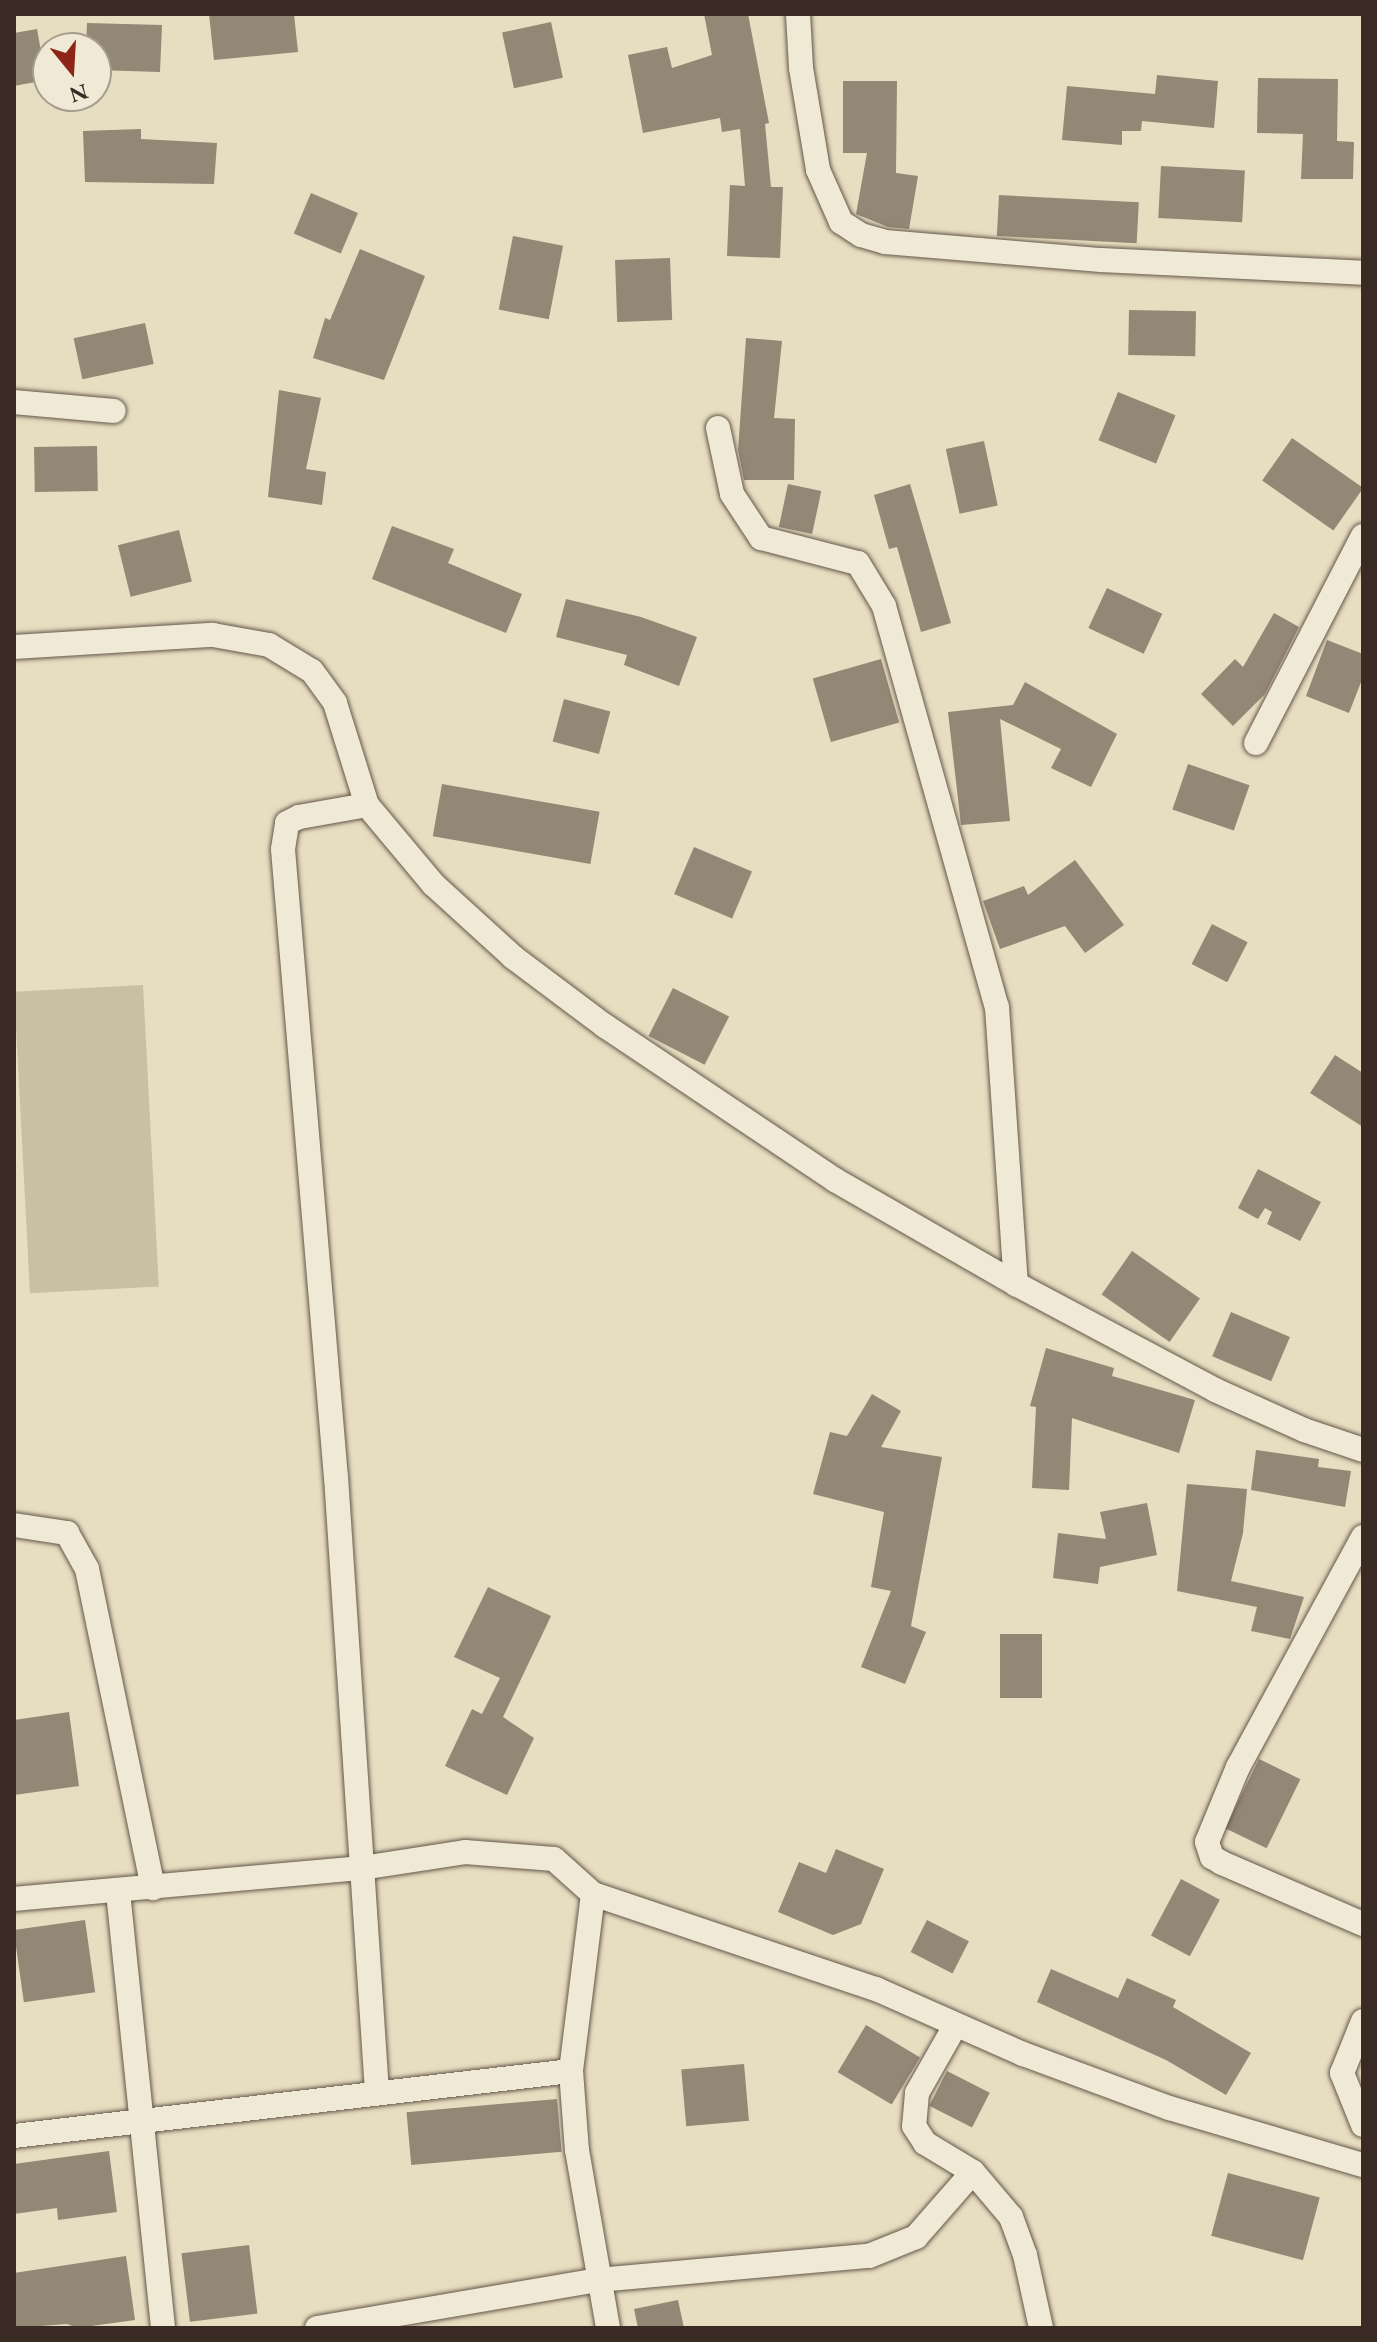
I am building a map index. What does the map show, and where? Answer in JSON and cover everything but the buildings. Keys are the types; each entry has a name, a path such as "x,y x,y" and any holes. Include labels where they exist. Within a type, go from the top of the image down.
{"street":[{"path":"798,14 818,170 841,222 861,235 885,242 1101,260 1363,273"},
{"path":"14,402 114,411"},
{"path":"718,428 732,494 761,538 858,563 884,606 978,924 997,1007 1016,1284"},
{"path":"1256,743 1363,536"},
{"path":"14,647 213,635 269,645 312,671 335,703 367,805 434,885 513,957 605,1026 835,1180 1016,1284 1215,1390 1363,1450"},
{"path":"367,805 299,817 287,823 283,849 324,1320 377,2092"},
{"path":"14,1525 67,1533 87,1569 114,1715 153,1888"},
{"path":"1363,1537 1238,1767 1209,1826 1207,1842 1212,1857 1222,1863 1363,1924"},
{"path":"14,1899 362,1868 465,1852 554,1859 593,1894 876,1989 955,2026 1258,2138 1363,2165"},
{"path":"118,1892 163,2328"},
{"path":"593,1894 571,2071 577,2150 608,2328"},
{"path":"1363,2021 1342,2073 1363,2125"},
{"path":"955,2026 917,2093 914,2126 925,2143 973,2172 1011,2217 1025,2255 1041,2328"},
{"path":"14,2136 144,2124 377,2092 571,2071"},
{"path":"317,2328 598,2280 869,2256 916,2237 973,2172"}],"shaded area":[{"path":"143,985 159,1287 30,1293 14,992"}]}
